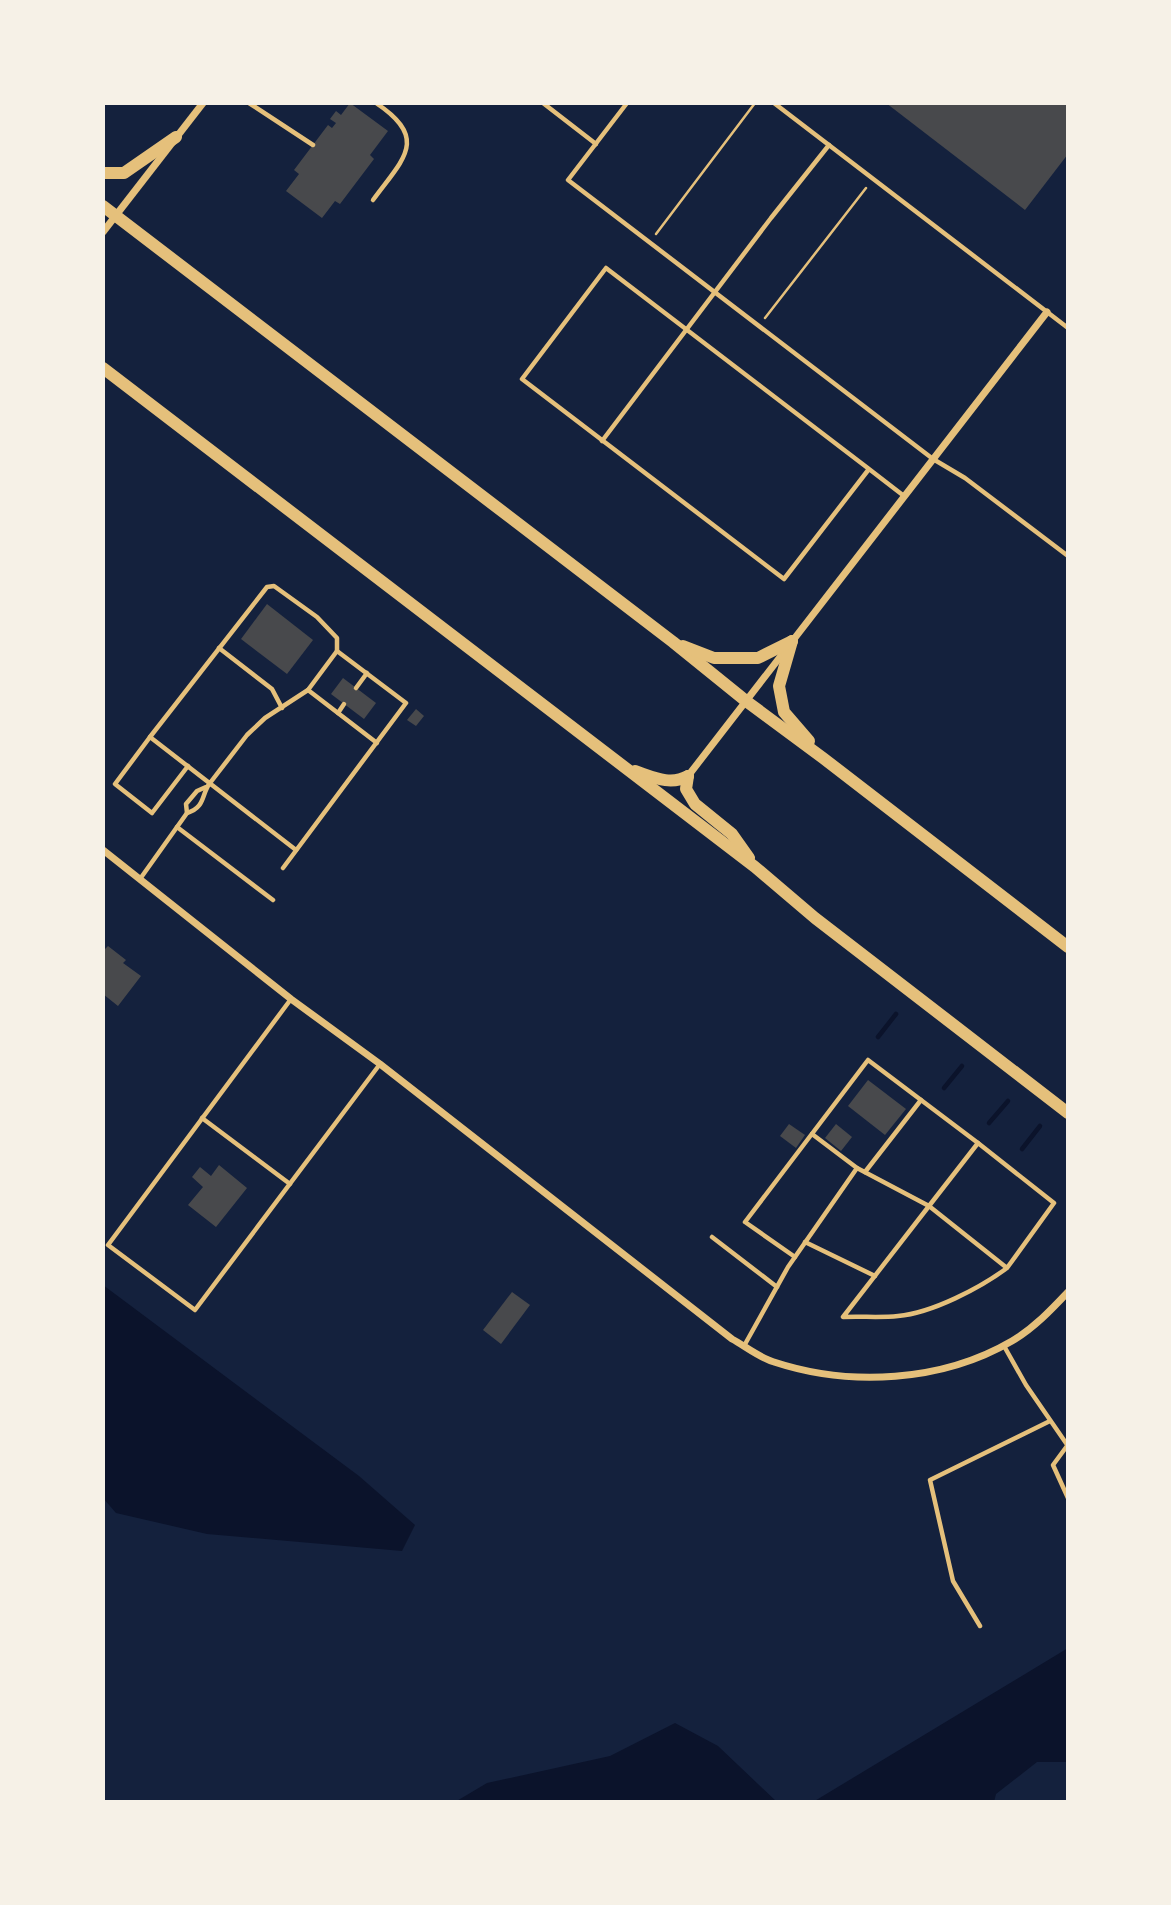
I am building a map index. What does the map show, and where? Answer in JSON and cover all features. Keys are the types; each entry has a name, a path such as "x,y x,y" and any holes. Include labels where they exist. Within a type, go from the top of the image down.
{"main road":[{"path":"103,173 124,173 176,137"},
{"path":"103,206 1068,947"},
{"path":"103,368 755,867 815,918 1068,1113"},
{"path":"673,642 714,658 758,658 792,641"},
{"path":"792,641 779,685 785,712 823,758"},
{"path":"624,767 664,781 680,781 688,776"},
{"path":"688,776 686,789 695,804 732,834 755,867"}],"street":[{"path":"103,232 203,103"},
{"path":"688,776 1047,312"},
{"path":"103,850 291,999 380,1064 732,1339 772,1362 835,1377 909,1376 959,1364 1004,1345 1041,1321 1068,1292"}],"lane":[{"path":"249,103 313,145"},
{"path":"373,200 400,163 407,148 407,137 402,124 376,103"},
{"path":"543,103 596,144"},
{"path":"627,103 568,180 933,459 965,478 1068,556"},
{"path":"774,103 1068,328"},
{"path":"602,441 829,145"},
{"path":"869,469 784,579 522,379 606,268 905,496"},
{"path":"140,879 187,813 186,804 197,791 208,785 264,718 308,690 337,651 337,638 317,617 274,586 267,587 115,784 152,813 188,766"},
{"path":"219,648 272,689 282,708"},
{"path":"282,868 406,703 337,651"},
{"path":"356,688 367,673"},
{"path":"308,690 377,743"},
{"path":"338,713 344,704"},
{"path":"150,737 208,785 296,850"},
{"path":"187,813 194,811 205,797 208,785"},
{"path":"177,828 273,900"},
{"path":"291,999 108,1245 195,1310 380,1064"},
{"path":"795,1257 745,1222 868,1060 978,1143 1054,1203 1007,1268 992,1280 924,1311 899,1316 843,1317 978,1143"},
{"path":"865,1172 921,1100"},
{"path":"202,1118 290,1184"},
{"path":"811,1134 857,1168 929,1206 1007,1268"},
{"path":"744,1346 795,1257 857,1168"},
{"path":"712,1237 777,1287"},
{"path":"805,1242 875,1276"},
{"path":"1004,1345 1067,1446 1053,1465 1068,1498"},
{"path":"980,1626 953,1581 930,1480 1050,1420"}],"path":[{"path":"650,243 755,103"},
{"path":"759,326 873,179"}],"water":[{"path":"103,1285 359,1476 415,1525 402,1551 207,1534 116,1513 103,1498"},
{"path":"1068,1648 1068,1762 1037,1762 996,1794 994,1802 813,1802"},
{"path":"675,1723 718,1746 777,1802 455,1802 487,1783 610,1756"}],"building":[{"path":"350,103 388,131 370,155 374,159 340,204 335,201 322,218 286,191 299,174 294,170 328,125 332,128 336,123 330,119 336,111 341,115"},
{"path":"886,103 1068,103 1068,154 1025,210"},
{"path":"267,604 313,640 287,674 241,639"},
{"path":"343,678 376,703 364,719 331,694"},
{"path":"416,709 424,716 416,726 407,720"},
{"path":"108,946 126,960 123,963 141,976 118,1006 103,994 103,951"},
{"path":"868,1080 906,1109 885,1135 848,1106"},
{"path":"789,1124 805,1135 796,1148 780,1136"},
{"path":"836,1124 852,1137 841,1151 825,1138"},
{"path":"219,1165 247,1188 216,1227 188,1205 203,1187 192,1177 200,1167 211,1176"},
{"path":"512,1292 530,1305 501,1344 483,1330"}],"waterway":[{"path":"878,1037 896,1014"},
{"path":"944,1088 962,1066"},
{"path":"989,1123 1008,1101"},
{"path":"1022,1149 1040,1126"}]}
